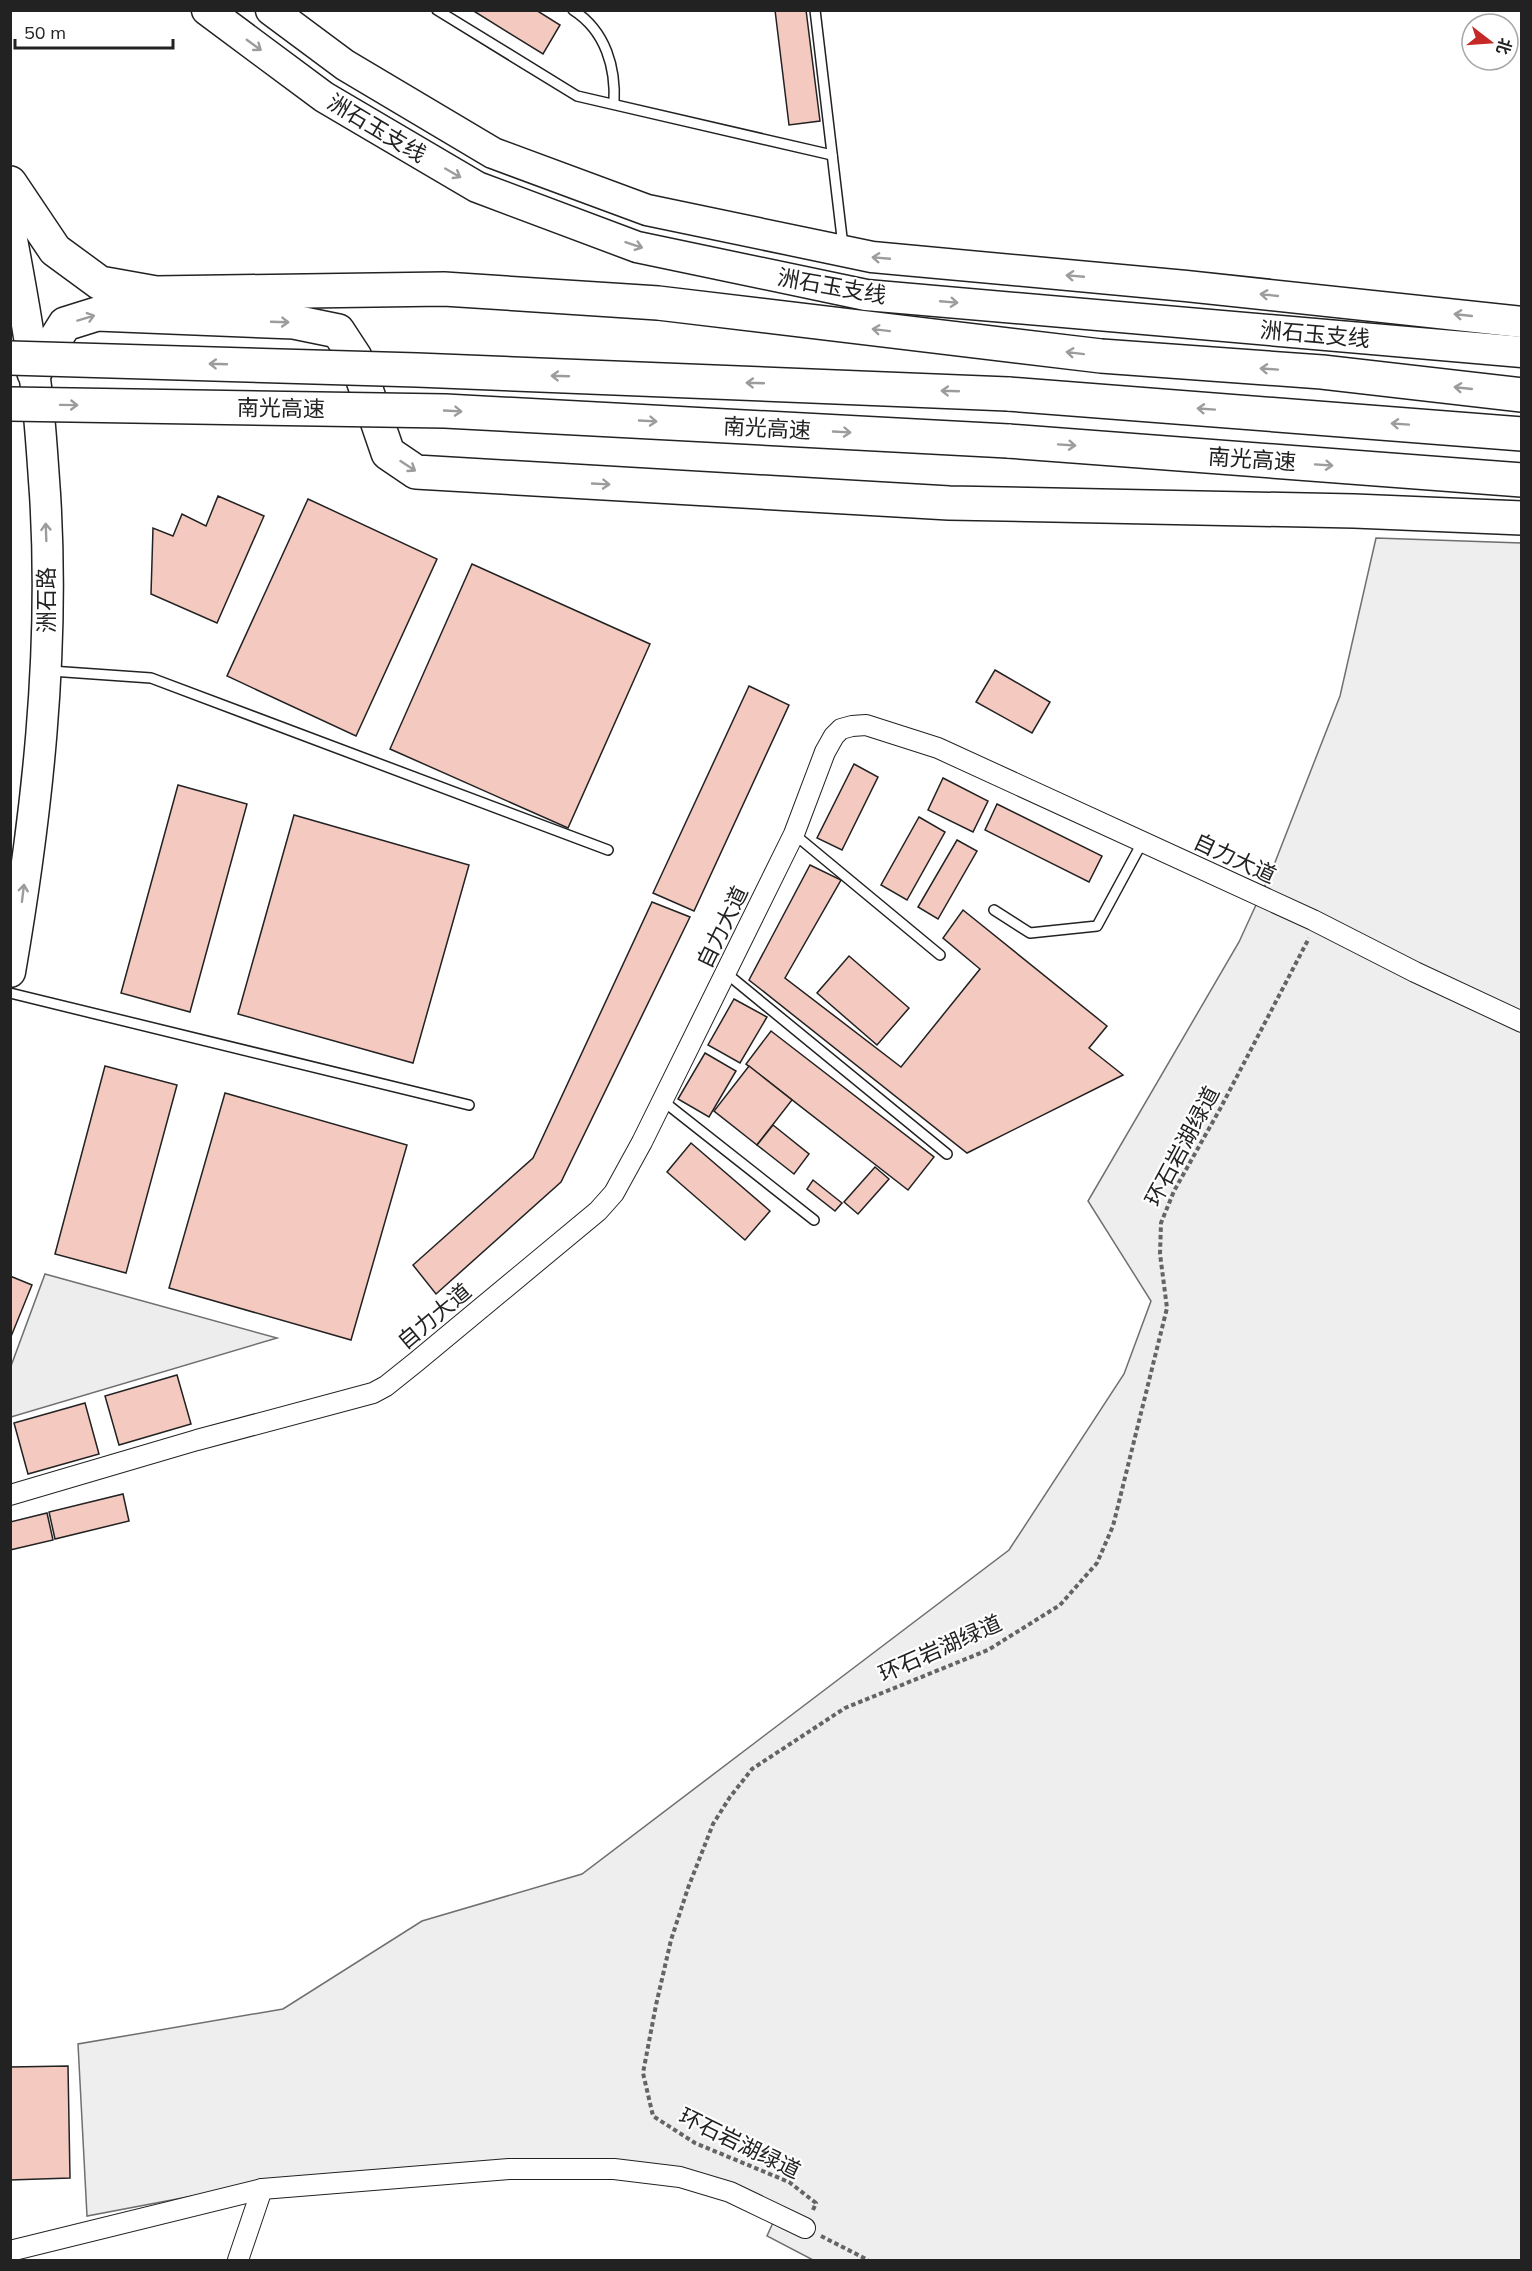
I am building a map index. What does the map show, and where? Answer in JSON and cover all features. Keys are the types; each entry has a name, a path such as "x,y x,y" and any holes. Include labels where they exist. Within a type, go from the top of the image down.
{"highway":[{"path":"10,183 55,250 100,283 156,293 444,289 646,302 1101,356 1322,372 1521,395"},
{"path":"22,366 65,324 97,314 294,322 338,331 355,357 388,453 416,472 949,503 1354,511 1521,518"},
{"name":"南光高速","path":"22,366 405,369 1008,394 1521,434"},
{"name":"南光高速","path":"10,404 445,411 1008,441 1521,480"}],"main road":[{"name":"洲石玉支线","path":"207,10 324,97 477,187 637,247 866,295 1521,352"},
{"name":"洲石玉支线","path":"271,10 345,65 493,153 647,210 872,257 1186,286 1521,322"},
{"name":"洲石路","path":"10,229 22,366 45,496 47,584 45,670 34,801 22,902 10,972"}],"street":[{"name":"自力大道","path":"10,1495 197,1440 354,1399 386,1386 598,1211 625,1176 663,1101 794,834 825,752 841,729 866,725 938,748 1313,920 1521,1022"},
{"path":"10,2252 262,2189 509,2169 614,2169 680,2176 720,2189 805,2228"},
{"path":"238,2260 262,2189"}],"lane":[{"path":"437,10 577,96 832,155"},
{"path":"573,10 595,30 606,47 614,75 614,104"},
{"path":"815,10 843,252"},
{"path":"45,670 151,678 608,850"},
{"path":"794,834 940,955"},
{"path":"994,910 1030,933 1097,926 1143,842"},
{"path":"726,973 947,1154"},
{"path":"10,993 469,1105"},
{"path":"663,1101 814,1220"}],"path":[{"name":"环石岩湖绿道","path":"805,2228 816,2203 789,2182 694,2143 653,2116 643,2073 656,2004 672,1940 688,1888 713,1824 752,1769 845,1708 988,1650 1060,1605 1097,1563 1113,1526 1167,1308 1160,1254 1161,1223 1174,1191 1220,1109 1311,934"},
{"path":"805,2228 868,2260"}],"shaded area":[{"path":"1376,538 1521,543 1521,2260 813,2260 767,2236 780,2207 682,2169 198,2195 87,2216 78,2044 283,2009 422,1921 582,1874 1009,1550 1124,1374 1151,1301 1088,1201 1239,942 1272,870 1340,696"},
{"path":"45,1274 277,1338 11,1417 11,1366"}],"building":[{"path":"472,10 536,10 560,25 543,54"},
{"path":"775,10 806,10 820,121 789,125"},
{"path":"218,496 264,516 217,623 151,594 153,528 173,536 182,514 206,526"},
{"path":"308,499 437,559 356,736 227,676"},
{"path":"472,564 650,644 568,828 390,749"},
{"path":"995,670 1050,702 1032,733 976,702"},
{"path":"749,686 789,705 694,911 653,893"},
{"path":"854,764 878,777 842,850 817,838"},
{"path":"943,778 988,801 973,832 928,810"},
{"path":"178,785 247,804 190,1012 121,993"},
{"path":"997,804 1102,856 1089,882 985,830"},
{"path":"294,815 469,865 413,1063 238,1014"},
{"path":"919,817 945,832 907,900 881,885"},
{"path":"957,840 977,851 938,919 918,907"},
{"path":"810,865 841,880 785,978 901,1067 980,969 943,938 963,910 1107,1026 1089,1048 1123,1075 967,1153 749,980"},
{"path":"652,902 690,917 561,1182 436,1294 413,1265 533,1158"},
{"path":"849,956 909,1008 877,1045 817,993"},
{"path":"734,999 767,1017 740,1063 708,1045"},
{"path":"771,1031 934,1157 908,1190 746,1064"},
{"path":"705,1053 736,1071 709,1117 678,1099"},
{"path":"105,1066 177,1085 126,1273 55,1254"},
{"path":"749,1066 792,1100 757,1145 714,1111"},
{"path":"225,1093 407,1145 351,1340 169,1288"},
{"path":"773,1125 809,1154 794,1174 757,1145"},
{"path":"691,1143 770,1211 745,1240 667,1172"},
{"path":"875,1167 889,1179 858,1214 844,1202"},
{"path":"813,1180 842,1203 835,1211 807,1189"},
{"path":"10,1276 32,1285 10,1339"},
{"path":"177,1375 191,1424 119,1445 105,1396"},
{"path":"85,1403 99,1454 28,1474 14,1423"},
{"path":"123,1494 129,1521 55,1539 49,1512"},
{"path":"47,1513 53,1540 10,1550 10,1522"},
{"path":"68,2066 70,2178 10,2180 10,2067"}]}
